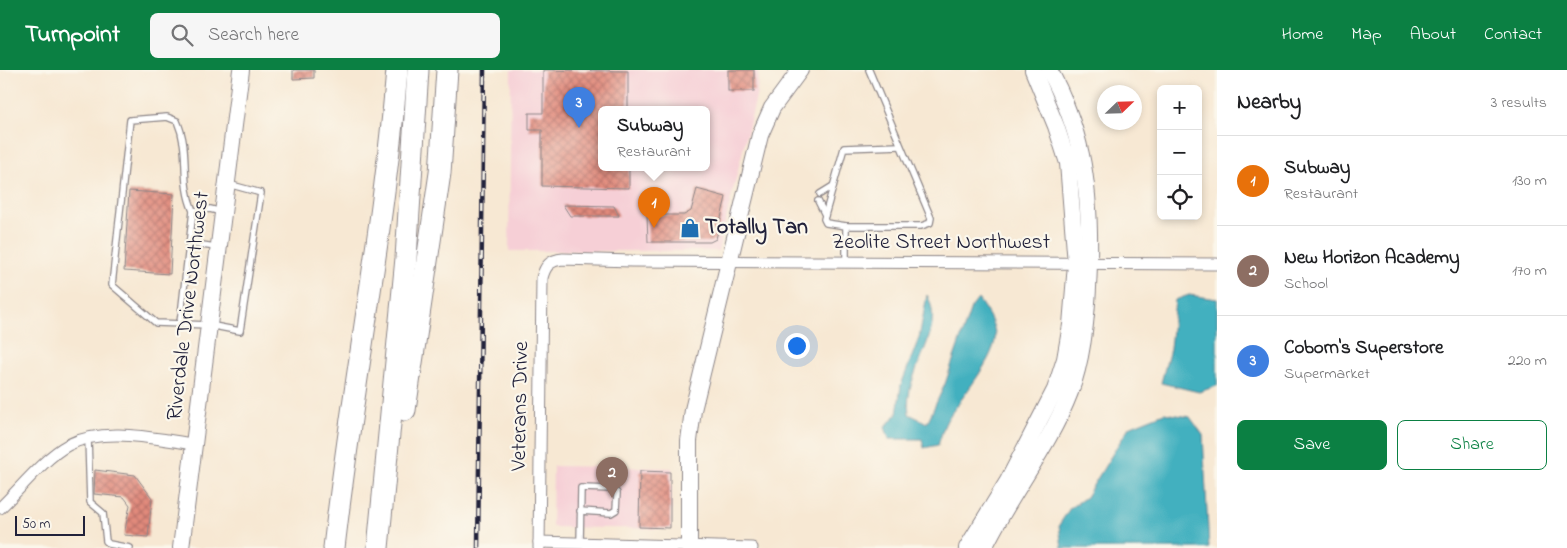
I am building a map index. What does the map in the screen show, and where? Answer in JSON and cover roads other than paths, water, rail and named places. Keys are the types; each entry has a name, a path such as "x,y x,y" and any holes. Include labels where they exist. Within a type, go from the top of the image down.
{"highway":[{"path":"381,211 391,70"},
{"path":"334,548 343,463 381,211 397,70"},
{"path":"378,548 406,258 418,70"},
{"path":"381,525 396,464 427,272 440,173 447,70"}],"street":[{"name":"Riverdale Drive Northwest","path":"181,548 241,70"},
{"path":"689,546 689,441 693,410 760,136 772,108 800,70"},
{"path":"984,548 1056,422 1070,393 1079,365 1086,319 1082,263 1068,163 1056,126 1033,70"},
{"path":"967,548 1008,481 1055,390 1066,358 1082,263 1088,206 1081,154 1049,70"},
{"name":"Zeolite Street Northwest","path":"547,266 552,261 563,259 846,263 1217,264"},
{"name":"Veterans Drive","path":"539,545 542,278 547,266"},
{"path":"0,508 55,455 68,446 88,438 113,436 194,444"},
{"path":"539,545 580,543 752,548"}],"lane":[{"path":"834,186 819,197 826,223 846,226 921,226 930,223 931,218 869,70"},
{"path":"180,323 193,211 186,194 184,137 177,121 166,117 130,120 112,285 156,323 209,325 240,331 261,193 227,184"},
{"path":"825,215 844,148 900,146"},
{"path":"193,211 210,209 224,212"},
{"path":"846,226 846,263"},
{"path":"188,243 219,247"},
{"path":"88,438 90,502 103,513 106,541 109,544 130,548"},
{"path":"580,511 611,513 616,510 617,493 613,488 581,488 580,511 580,543"}],"water":[{"path":"927,295 932,309 932,324 929,338 912,383 909,398 909,414 927,423 945,384 971,308 978,299 991,319 995,333 995,342 985,365 947,420 938,445 924,448 922,439 889,439 885,427 897,414 901,385 919,338"},
{"path":"1189,295 1217,299 1217,386 1199,392 1161,383 1170,349 1175,300"},
{"path":"1164,413 1190,417 1203,435 1209,548 1062,548 1059,525 1070,508 1086,497 1129,427"}],"railway":[{"path":"478,548 484,70"}],"place":[{"name":"Coborn's Superstore","path":"579,128"},
{"name":"Subway","path":"654,228"},
{"name":"Totally Tan","path":"690,228"},
{"name":"New Horizon Academy","path":"612,498"}]}
